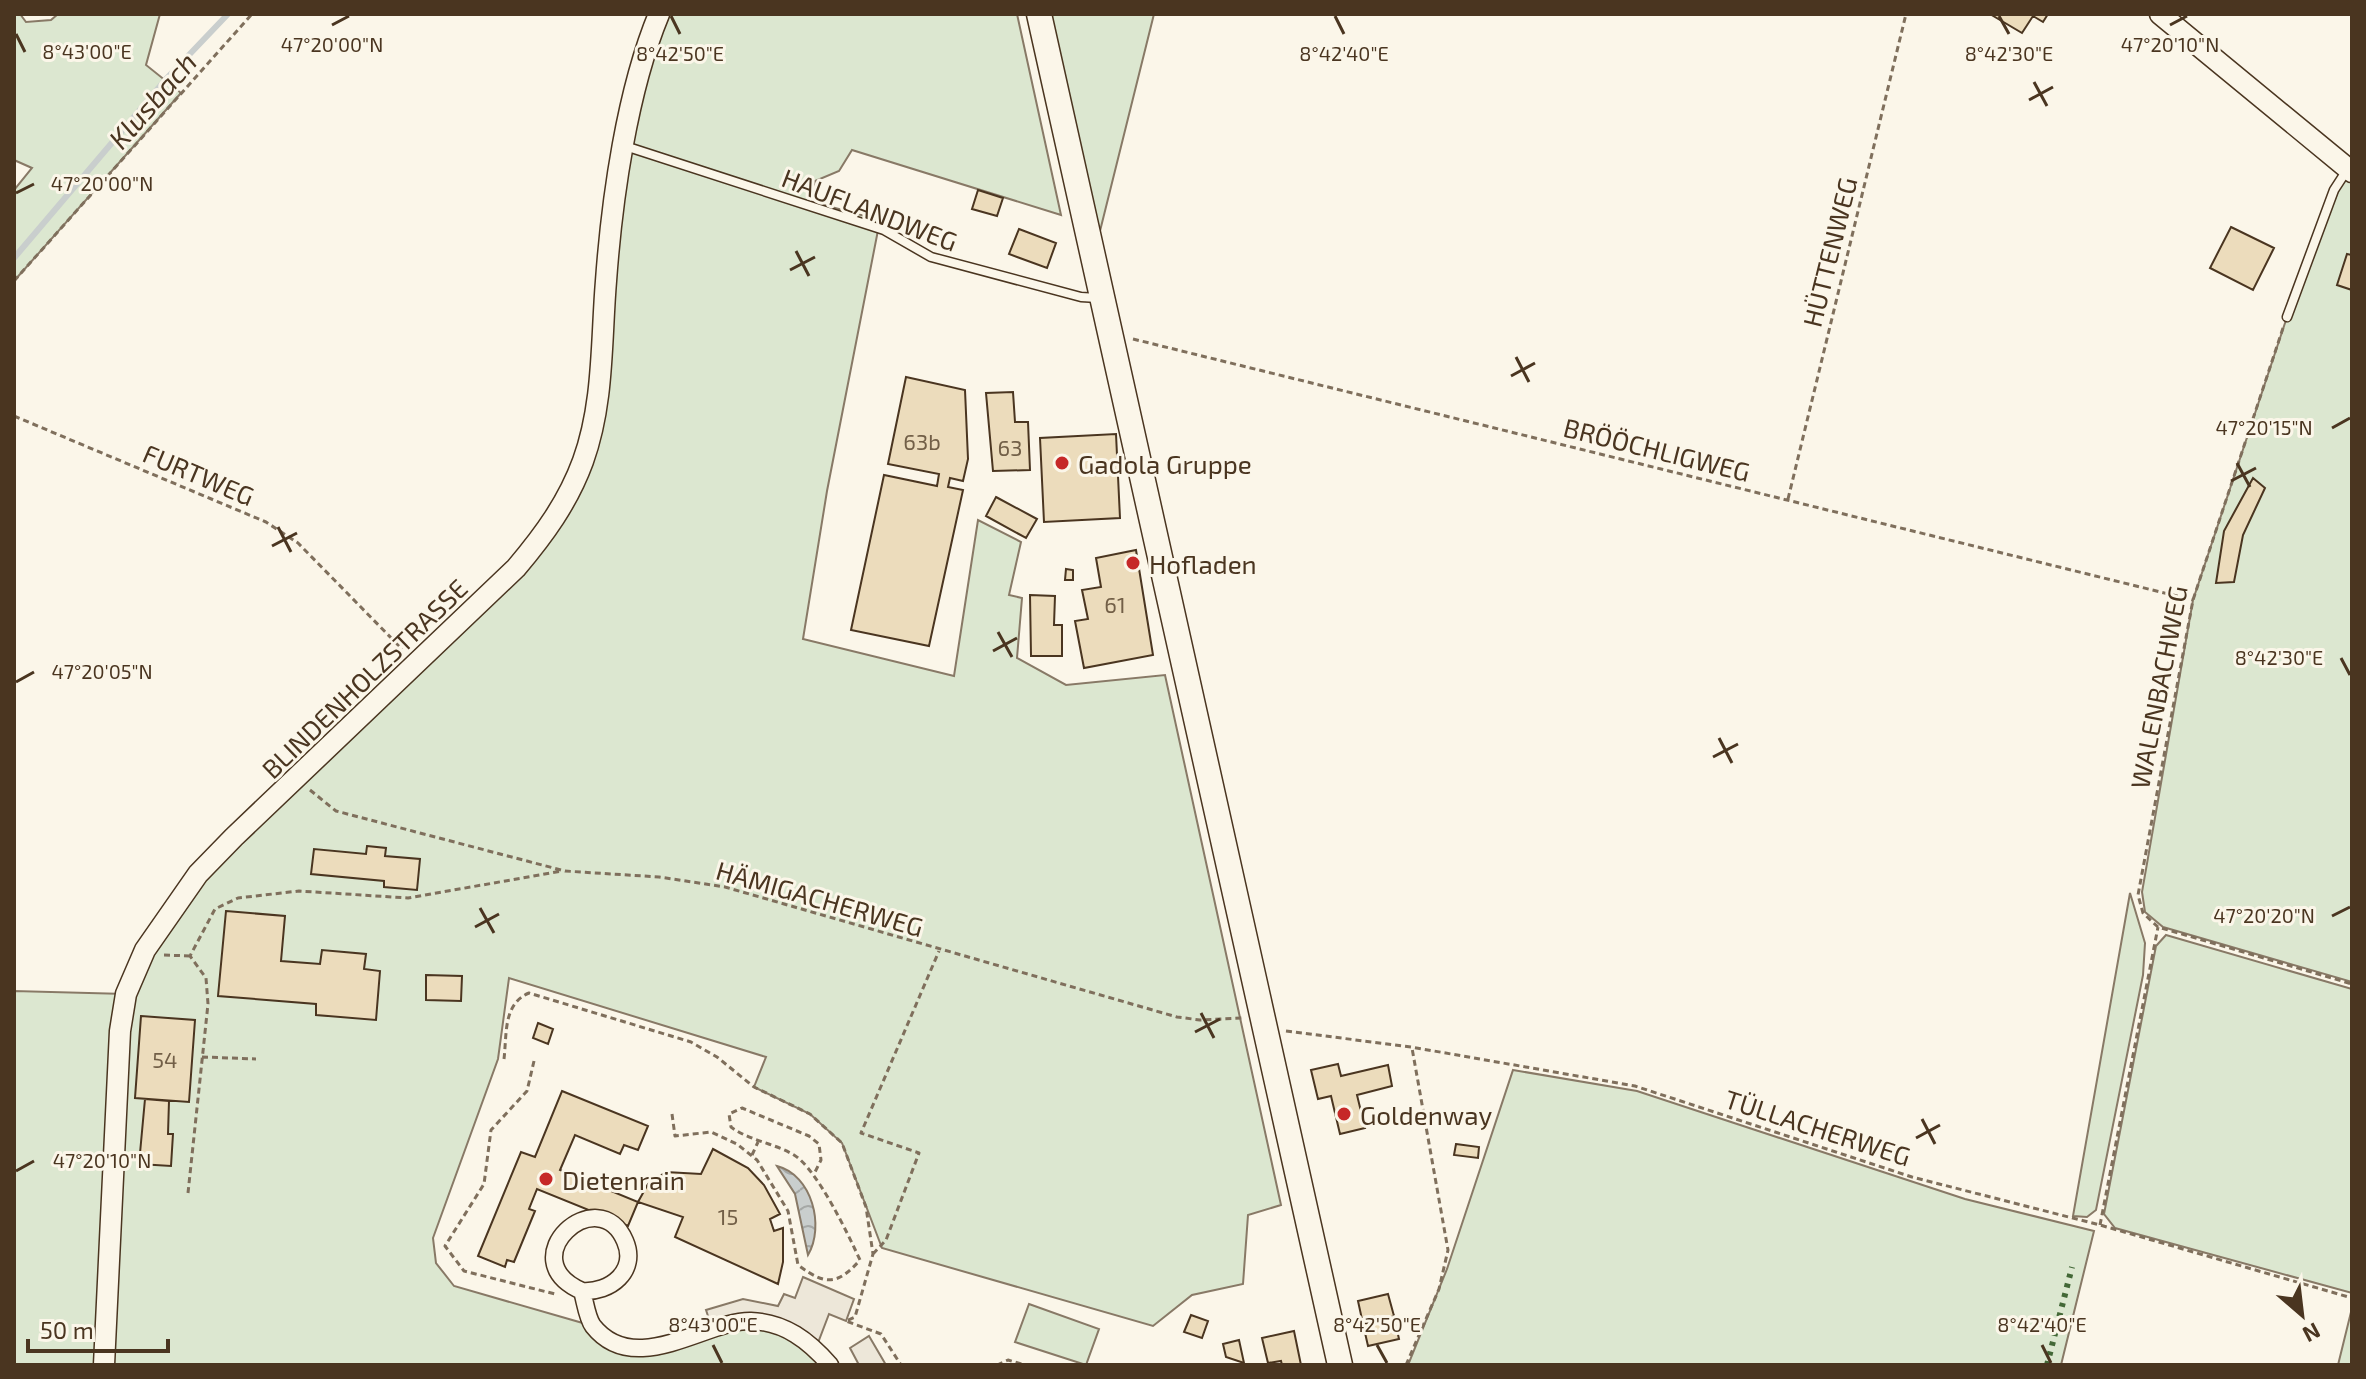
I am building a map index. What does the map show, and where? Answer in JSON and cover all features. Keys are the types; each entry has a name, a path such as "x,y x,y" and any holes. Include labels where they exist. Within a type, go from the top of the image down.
{"main road":[{"path":"1039,14 1340,1365"}],"street":[{"name":"BLINDENHOLZSTRASSE","path":"104,1365 117,1070 126,994 145,950 191,884 516,568 546,533 583,461 600,388 609,235 642,59 659,14"},
{"path":"2160,14 2350,170"},
{"path":"584,1296 606,1288 624,1272 628,1248 623,1237 605,1221 582,1219 570,1224 556,1243 556,1267 562,1278 584,1296 593,1326 621,1346 666,1347 749,1321 779,1325 799,1335 830,1365"}],"lane":[{"name":"HAUFLANDWEG","path":"625,146 884,230 931,257 1081,297 1103,298"},
{"path":"2287,317 2334,190 2350,170"}],"path":[{"path":"14,281 252,14"},
{"name":"HÜTTENWEG","path":"1788,499 1906,14"},
{"name":"WALENBACHWEG","path":"2158,927 2143,913 2138,895 2193,600 2287,317"},
{"name":"BRÖÖCHLIGWEG","path":"1111,334 2193,600"},
{"name":"FURTWEG","path":"14,416 266,522 298,543 354,597 416,665"},
{"name":"HÄMIGACHERWEG","path":"298,778 336,811 565,871 659,877 725,887 1120,1002 1200,1020 1264,1024"},
{"path":"188,1193 208,1004 206,978 190,956 215,909 238,898 299,891 408,898 565,871"},
{"path":"2100,1225 2158,927 2352,984"},
{"path":"873,1254 886,1240 919,1153 861,1133 939,951"},
{"path":"504,1059 510,1007 518,998 529,993 691,1042 717,1057 754,1087 810,1114 842,1143 866,1207 873,1254 855,1317 846,1321 881,1334 901,1365"},
{"name":"TÜLLACHERWEG","path":"1264,1024 1635,1086 1912,1177 2100,1225 2352,1298"},
{"path":"1406,1365 1439,1289 1448,1250 1411,1047"},
{"path":"202,1057 256,1059"},
{"path":"534,1061 527,1091 491,1130 484,1184 445,1246 464,1271 584,1296"},
{"path":"672,1114 675,1136 711,1132 752,1155 788,1211 798,1265 815,1277 835,1280 846,1277 860,1260 815,1172 792,1154 758,1142 731,1127 729,1114 742,1108 809,1136 819,1144 821,1160 815,1172"},
{"path":"752,1155 758,1142"},
{"path":"997,1365 1008,1360 1025,1365"}],"green space":[{"path":"14,14 20,14 26,22 51,20 58,14 160,14 146,65 181,93 14,281 14,190 32,168 14,160"},
{"path":"659,14 1017,14 1061,215 852,150 839,171 815,181 809,201 880,220 827,491 803,639 954,676 978,520 1021,542 1009,595 1022,598 1017,658 1066,685 1165,675 1281,1205 1248,1215 1243,1284 1192,1295 1153,1326 882,1248 842,1143 810,1114 754,1087 766,1057 509,978 498,1059 433,1238 436,1263 454,1286 593,1326 621,1346 779,1325 830,1365 14,1365 14,991 126,994 167,914 516,568 583,461 609,235"},
{"path":"1053,14 1154,14 1099,235 1050,20"},
{"path":"2347,169 2352,172 2352,982 2163,927 2145,912 2142,892 2193,600 2287,317"},
{"path":"2130,893 2145,943 2143,975 2096,1210 2087,1217 2073,1216"},
{"path":"2166,935 2352,989 2352,1293 2115,1228 2104,1214 2156,946"},
{"path":"1513,1070 1637,1091 1965,1199 2094,1231 2061,1365 1408,1365 1447,1269"},
{"path":"1029,1304 1099,1329 1086,1365 1015,1342"},
{"path":"2352,1308 2352,1365 2338,1365"}],"shaded area":[{"path":"803,1277 854,1299 846,1321 829,1314 816,1348 779,1325 713,1331 706,1310 743,1299 778,1306 784,1294 795,1298"},
{"path":"869,1336 886,1365 859,1365 850,1348"}],"water":[{"path":"777,1166 799,1180 812,1203 815,1230 808,1255 795,1194"}],"building":[{"path":"1990,14 2048,14 2043,22 2033,16 2022,33"},
{"path":"978,190 1003,198 997,216 972,209"},
{"path":"2231,227 2274,248 2253,290 2210,268"},
{"path":"1019,229 1056,243 1047,268 1009,254"},
{"path":"2347,254 2352,255 2352,290 2337,285"},
{"path":"906,377 965,390 968,459 963,481 950,478 948,487 963,490 929,646 851,630 884,475 937,486 939,474 888,464"},
{"path":"1013,392 1015,422 1028,422 1030,470 993,471 986,393"},
{"path":"1116,434 1120,518 1044,522 1040,438"},
{"path":"2253,478 2265,488 2243,535 2234,582 2216,583 2224,531"},
{"path":"996,497 1037,519 1026,538 986,516"},
{"path":"1136,550 1153,655 1084,668 1075,621 1088,619 1082,590 1101,587 1096,558"},
{"path":"1066,569 1073,570 1073,580 1065,580"},
{"path":"1030,595 1055,596 1054,625 1062,625 1062,656 1031,656"},
{"path":"367,846 386,848 385,856 420,859 417,890 384,887 384,881 311,874 314,849 366,854"},
{"path":"226,911 285,916 281,961 320,964 322,950 366,954 364,969 380,971 376,1020 316,1015 316,1004 218,996"},
{"path":"426,975 462,976 461,1001 426,1000"},
{"path":"141,1016 195,1020 189,1102 135,1098"},
{"path":"538,1023 553,1029 548,1044 533,1038"},
{"path":"1338,1064 1341,1076 1388,1065 1392,1086 1357,1095 1365,1128 1340,1134 1331,1096 1318,1099 1311,1070"},
{"name":"Dietenrain","path":"562,1091 648,1126 638,1150 624,1145 620,1154 575,1135 560,1170 638,1202 628,1226 537,1189 529,1209 535,1211 514,1262 507,1260 505,1267 478,1256 521,1152 535,1157"},
{"path":"145,1099 169,1101 168,1134 173,1134 171,1166 139,1164"},
{"path":"1456,1144 1479,1147 1478,1158 1454,1155"},
{"path":"713,1149 748,1168 764,1185 780,1214 770,1219 774,1231 783,1228 783,1262 778,1284 675,1237 683,1217 638,1202 648,1184 666,1172 701,1174"},
{"path":"1388,1294 1394,1316 1363,1324 1358,1301"},
{"path":"1191,1315 1208,1321 1202,1338 1184,1332"},
{"path":"1394,1316 1399,1339 1368,1346 1363,1324"},
{"path":"1294,1331 1301,1365 1282,1365 1281,1361 1268,1363 1262,1338"},
{"path":"1239,1340 1244,1363 1226,1357 1223,1344"}],"waterway":[{"name":"Klusbach","path":"14,258 167,78 228,14"}],"hedge":[{"path":"2047,1365 2072,1267"}],"place":[{"name":"Gadola Gruppe","path":"1062,463"},
{"name":"Hofladen","path":"1133,563"},
{"name":"Goldenway","path":"1344,1114"},
{"name":"Dietenrain","path":"546,1179"}]}
